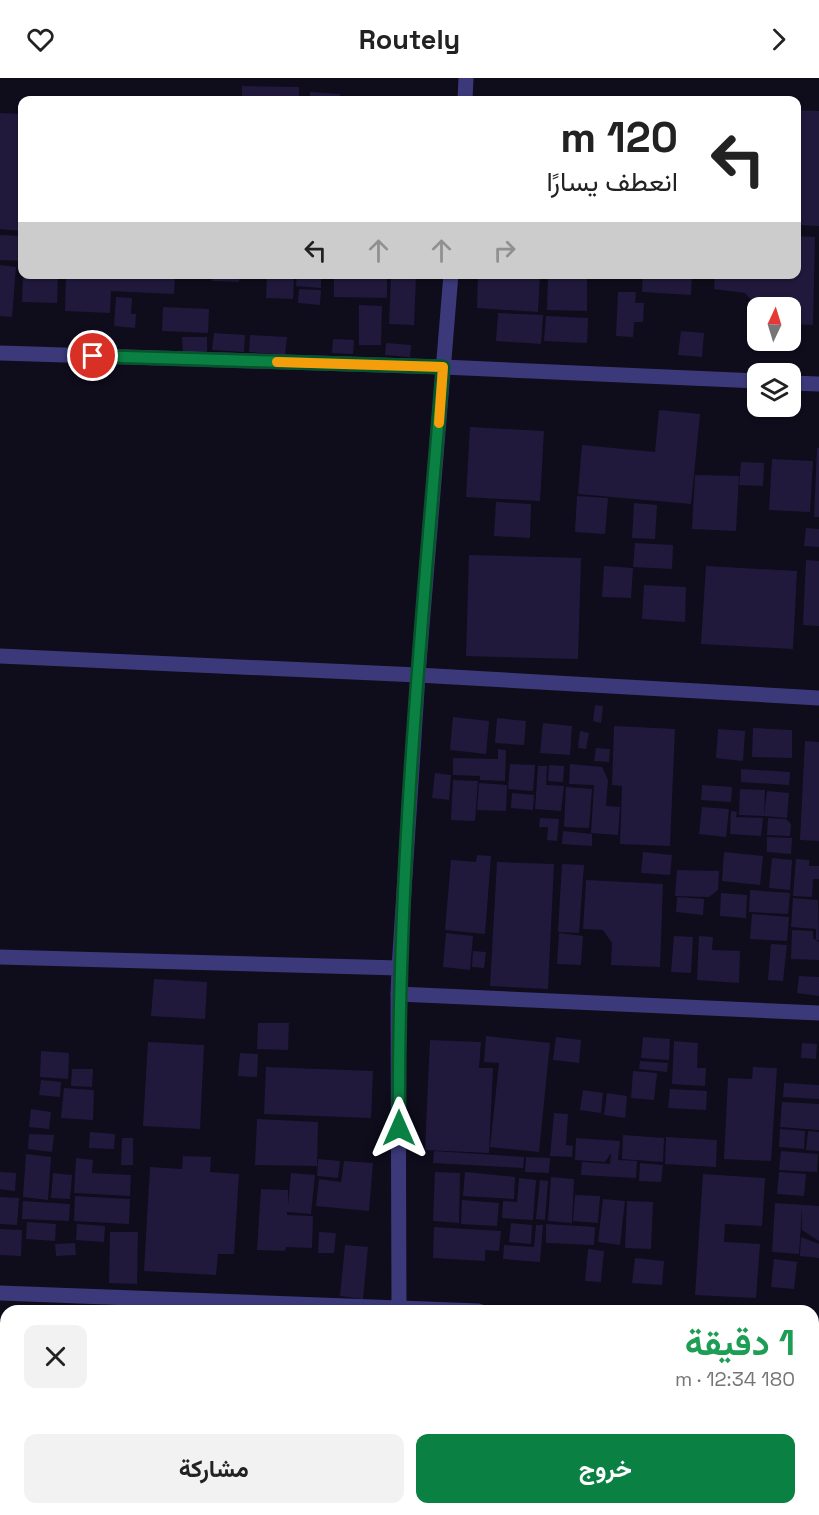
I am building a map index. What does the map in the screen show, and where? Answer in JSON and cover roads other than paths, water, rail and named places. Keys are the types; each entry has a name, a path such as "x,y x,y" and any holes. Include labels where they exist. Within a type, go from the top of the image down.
{"street":[{"path":"465,96 466,78"},
{"path":"399,1305 399,968 418,675 451,279"},
{"path":"0,353 443,367 747,381"},
{"path":"801,383 819,384"},
{"path":"0,656 418,675 819,698"},
{"path":"0,957 399,968"},
{"path":"398,994 819,1013"},
{"path":"0,1293 299,1305"}]}
